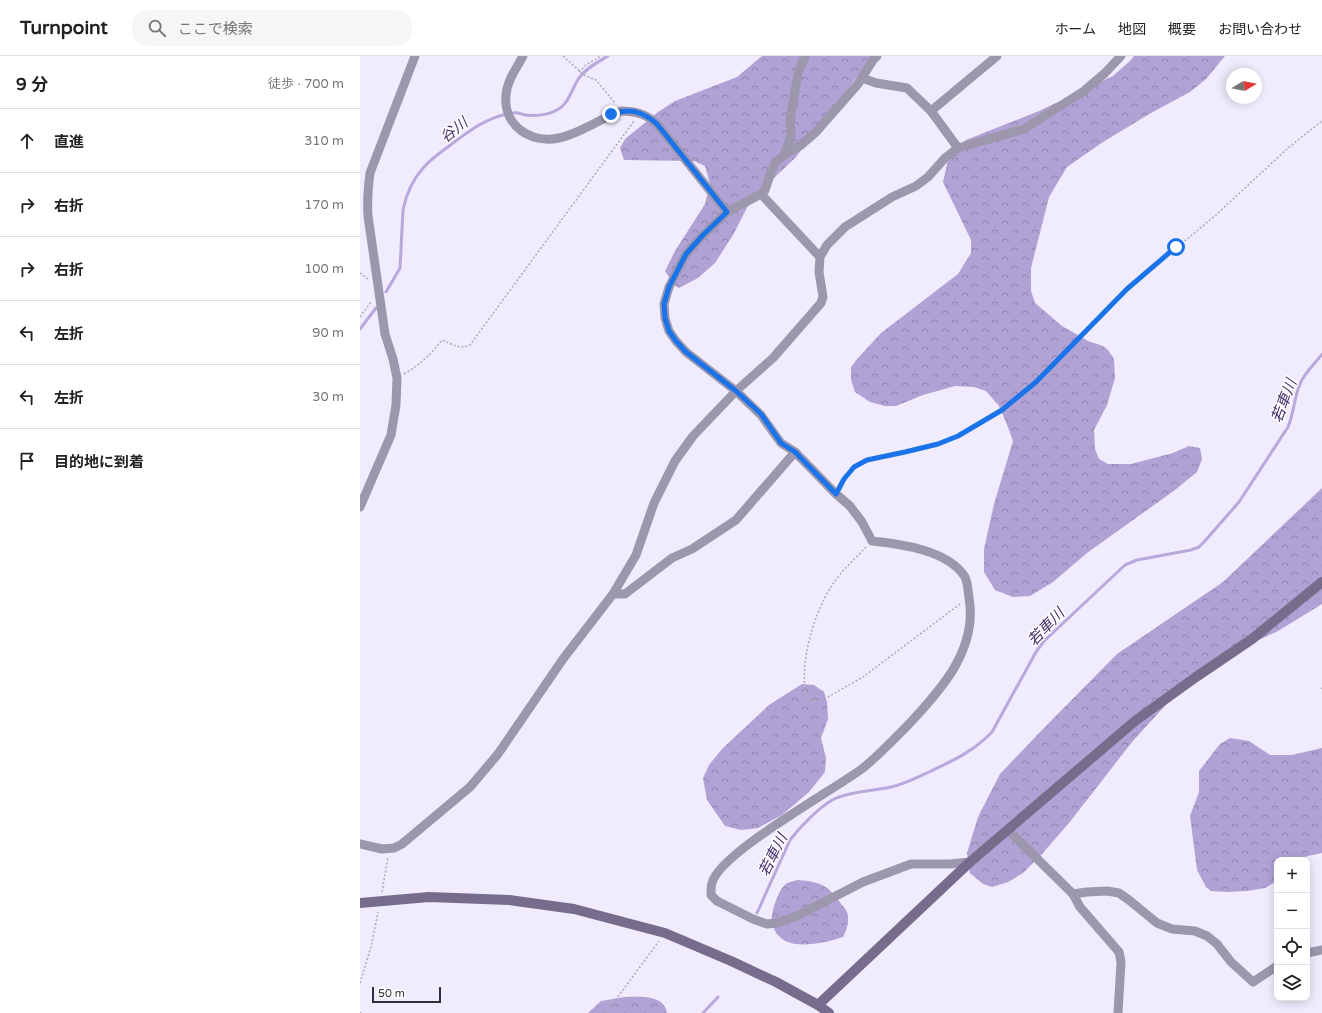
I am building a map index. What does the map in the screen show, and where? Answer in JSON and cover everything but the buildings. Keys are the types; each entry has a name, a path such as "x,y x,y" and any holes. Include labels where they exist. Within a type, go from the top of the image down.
{"street":[{"path":"360,507 391,436 396,405 397,378 385,334 368,216 367,189 370,173 415,56"},
{"path":"523,56 509,81 506,96 508,113 516,126 527,135 536,139 545,140 560,138 621,111 640,113 650,118 657,124 727,212"},
{"path":"784,155 788,146 790,135 790,120 798,73 805,56"},
{"path":"877,56 858,84 816,132 801,145 784,155 775,163 765,190 761,194 727,212 686,254 669,287 664,304 665,318 669,331 686,352 736,391 761,414 781,443 795,452 836,494 850,506 862,522 872,541 894,543 913,547 938,556 957,567 966,579 971,608 970,626 966,643 954,668 940,690 890,744 862,768 742,849 722,867 712,882 711,895 717,901 753,919 767,924 777,923 797,916 863,882 911,864 950,864 970,862"},
{"path":"931,111 997,56"},
{"path":"360,844 389,849 402,844 470,787 498,754 563,658 613,594 636,555 654,503 675,461 693,436 736,391 773,358 821,304 824,297 818,272 820,257 827,245 845,227 892,197 916,186 928,177 945,158 958,148 1024,129 1084,92 1105,74 1121,56"},
{"path":"862,78 876,83 908,88 931,111 958,148"},
{"path":"761,194 820,257"},
{"path":"613,594 625,594 672,558 692,549 736,520 795,452"},
{"path":"818,1005 970,862 1135,721 1252,639 1322,582"},
{"path":"1008,830 1072,894 1080,908 1119,952 1121,962 1118,1013"},
{"path":"1072,894 1107,891 1119,893 1157,922 1172,929 1195,931 1207,936 1217,944 1231,962 1253,982 1274,968"},
{"path":"360,902 429,897 509,900 574,909 665,933 732,961 776,982 818,1005 829,1013"},
{"path":"1310,952 1322,950"}],"path":[{"path":"563,56 584,76 596,80 621,111"},
{"path":"580,72 586,65 601,56"},
{"path":"397,378 417,367 431,355 442,340 459,348 470,345 640,113"},
{"path":"836,494 844,479 854,467 867,460 938,444 958,436 1002,410 1036,382 1127,289 1216,215 1288,148 1322,121"},
{"path":"360,317 379,291"},
{"path":"872,541 848,566 831,587 816,614 806,655 804,689 807,699 815,701 826,698 863,677 969,596"},
{"path":"383,884 389,849"},
{"path":"360,983 371,947 377,918"},
{"path":"606,1013 665,933"}],"green space":[{"path":"762,56 873,56 796,157 751,200 733,235 715,263 698,278 679,288 674,285 665,271 675,251 705,204 710,184 705,166 694,161 624,160 620,148 625,139 658,112 675,101 737,77"},
{"path":"1134,56 1225,56 1206,79 1190,92 1151,113 1103,142 1067,167 1049,197 1031,268 1031,291 1035,303 1062,326 1088,341 1103,346 1108,350 1114,359 1115,378 1107,405 1094,430 1095,449 1099,459 1108,464 1131,464 1173,453 1189,446 1200,448 1202,459 1197,472 1175,490 1087,553 1053,582 1030,596 1013,597 995,590 984,572 984,549 994,504 1013,441 999,406 986,391 974,387 955,386 923,395 896,406 885,406 870,402 855,392 851,380 851,367 881,333 958,274 971,253 971,240 943,182 950,151 966,140 1039,111 1113,76"},
{"path":"1322,488 1322,604 1278,631 1244,647 1173,697 1132,742 1069,823 1023,873 1008,882 992,887 983,884 970,873 967,853 978,817 1000,774 1117,654 1223,582"},
{"path":"802,684 814,685 824,692 827,702 828,719 821,738 826,758 825,772 809,792 782,815 758,828 741,830 725,826 707,800 703,778 709,765 722,749 769,705"},
{"path":"1230,738 1249,741 1270,755 1292,755 1322,748 1322,853 1305,857 1274,857 1274,883 1265,888 1247,891 1211,891 1206,887 1197,870 1190,816 1199,792 1199,771 1220,744"},
{"path":"798,880 813,882 828,889 846,909 848,924 843,937 823,942 794,944 785,941 777,934 772,924 776,901 780,891 786,884"},
{"path":"625,997 644,997 656,1000 661,1002 667,1013 588,1013 601,1001"}],"waterway":[{"name":"谷川","path":"386,292 400,268 403,210 406,199 410,187 427,164 471,130 495,117 514,113 541,115 557,110 565,104 582,74 608,56"},
{"name":"谷川","path":"360,329 376,308"},
{"name":"若車川","path":"757,913 790,840 804,823 822,807 841,796 896,786 948,763 971,750 992,732 1036,652 1044,641 1125,565 1137,560 1191,550 1199,547 1239,502 1288,427 1298,389 1302,380 1322,354"},
{"name":"若車川","path":"703,1013 718,997"}],"route":[{"path":"611,114 621,111 631,111 640,113 650,118 657,124 727,212 686,254 669,287 664,304 665,318 669,331 686,352 736,391 761,414 781,443 795,452 836,494 844,479 854,467 867,460 938,444 958,436 1002,410 1036,382 1127,289 1176,247"}]}
